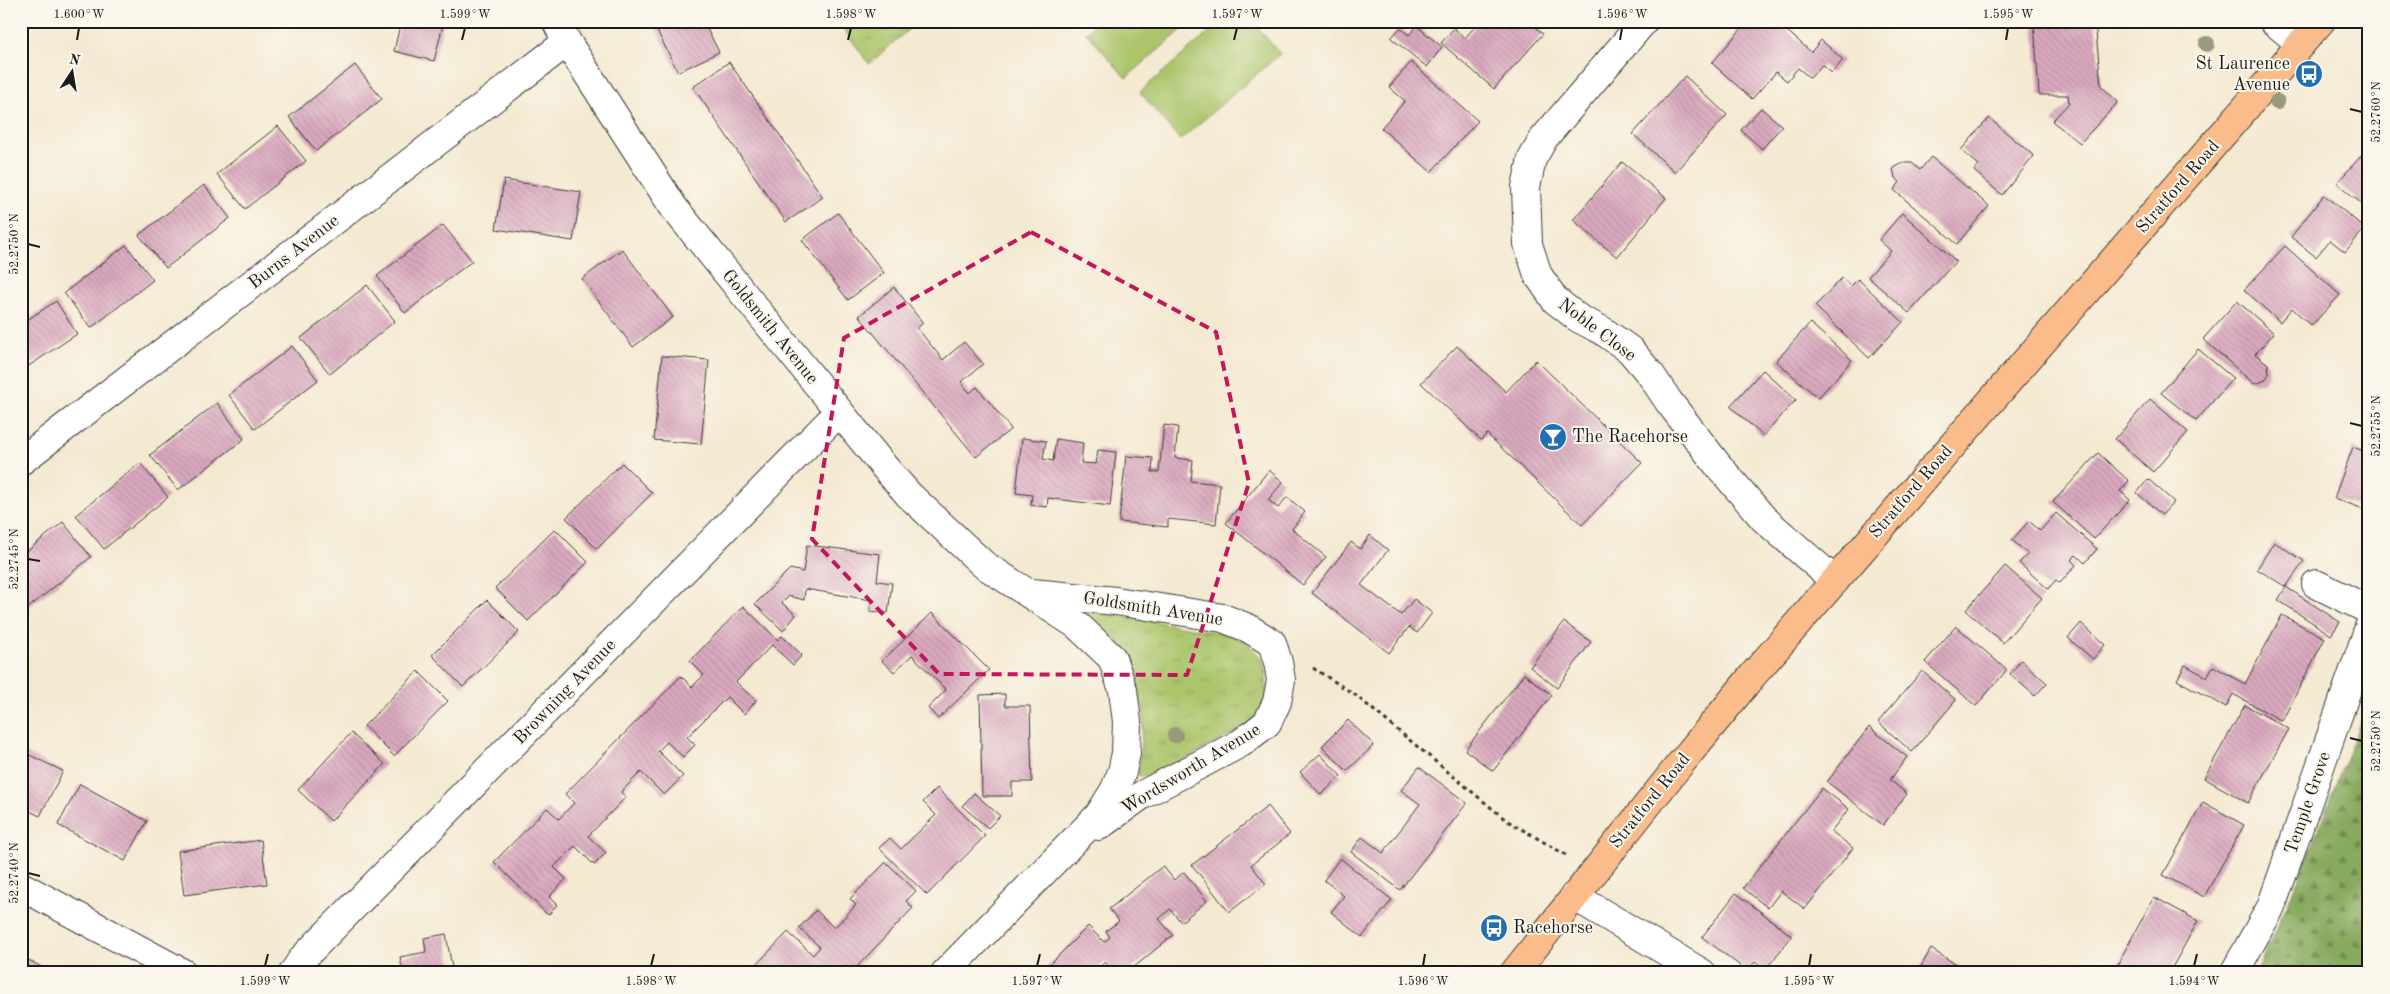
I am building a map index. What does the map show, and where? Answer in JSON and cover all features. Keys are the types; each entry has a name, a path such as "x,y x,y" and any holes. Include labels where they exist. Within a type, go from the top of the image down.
{"main road":[{"name":"Stratford Road","path":"1514,973 1753,675 2321,21"}],"street":[{"name":"Noble Close","path":"1644,21 1544,138 1532,159 1526,187 1528,244 1538,275 1555,300 1578,318 1603,331 1630,350 1651,375 1668,402 1717,464 1764,519 1835,581"},
{"path":"2273,21 2302,44"},
{"name":"Goldsmith Avenue","path":"562,32 674,208 838,413 908,495 983,564 1077,625 1112,658 1123,690 1127,722"},
{"name":"Burns Avenue","path":"21,461 562,32"},
{"name":"Browning Avenue","path":"293,973 303,958 838,413"},
{"path":"2316,584 2369,610"},
{"name":"Goldsmith Avenue","path":"1028,593 1116,601 1223,618 1248,628 1272,643"},
{"name":"Temple Grove","path":"2234,973 2272,907 2369,627"},
{"name":"Wordsworth Avenue","path":"1071,846 1142,795 1241,743 1267,723 1277,702 1281,680 1272,643"},
{"name":"Wordsworth Avenue","path":"945,973 1071,846 1099,815 1114,791 1122,772 1126,753 1127,722"},
{"path":"21,886 183,973"},
{"path":"1574,896 1702,973"}],"path":[{"path":"1272,643 1354,694 1506,820 1594,871"}],"highlighted area":[{"path":"1031,232 1216,332 1249,483 1187,675 939,674 812,539 844,338"}],"green space":[{"path":"838,21 918,21 869,64"},
{"path":"1098,21 1192,21 1126,78 1086,32"},
{"path":"1222,21 1252,21 1280,54 1180,140 1140,92"},
{"path":"1089,610 1231,635 1245,641 1263,660 1266,677 1266,700 1251,724 1150,778 1138,775 1144,714 1133,670 1119,642 1094,619"},
{"path":"2369,700 2369,973 2256,973 2300,876"}],"building":[{"path":"401,21 444,21 434,61 394,51"},
{"path":"652,21 703,21 719,52 678,72"},
{"path":"1480,21 1529,21 1543,34 1494,89 1441,43 1454,28 1465,38"},
{"path":"1748,21 1776,21 1811,52 1821,40 1843,60 1832,73 1822,65 1810,78 1798,68 1787,81 1776,72 1752,99 1712,63"},
{"path":"2034,21 2095,21 2101,86 2118,102 2080,143 2052,121 2069,103 2068,95 2039,95"},
{"path":"1417,26 1442,47 1427,67 1391,38 1400,28 1409,35"},
{"path":"729,62 823,197 786,222 693,87"},
{"path":"1411,62 1478,121 1431,172 1381,128 1405,101 1389,87"},
{"path":"355,65 382,99 316,151 289,117"},
{"path":"1685,76 1727,115 1675,172 1633,134"},
{"path":"1761,108 1782,126 1762,149 1741,130"},
{"path":"1989,118 2034,156 2002,195 1974,171 1979,165 1961,150"},
{"path":"278,126 306,161 245,209 217,174"},
{"path":"2369,147 2369,210 2337,183"},
{"path":"1931,157 1989,206 1957,244 1894,190 1900,182 1895,178 1893,168 1902,163 1912,163 1920,170"},
{"path":"1622,162 1666,198 1617,257 1573,220"},
{"path":"504,180 581,192 573,241 496,229"},
{"path":"204,185 230,218 166,268 139,235"},
{"path":"2324,195 2365,228 2345,252 2330,240 2316,257 2291,237"},
{"path":"838,213 884,273 848,300 802,240"},
{"path":"1902,213 1956,261 1909,313 1868,277 1891,251 1879,240"},
{"path":"443,225 472,261 405,313 377,276"},
{"path":"126,245 153,280 91,328 64,293"},
{"path":"2285,246 2340,295 2311,326 2292,308 2280,322 2244,290"},
{"path":"622,249 673,317 633,347 582,279"},
{"path":"1842,278 1851,286 1858,279 1903,322 1869,358 1815,306"},
{"path":"367,285 395,321 330,374 301,338"},
{"path":"894,287 923,323 917,328 943,360 964,342 983,364 961,382 970,393 977,387 1011,429 976,457 859,316"},
{"path":"56,301 77,334 21,371 21,324"},
{"path":"2237,301 2274,333 2255,354 2268,364 2269,374 2264,381 2254,384 2203,339"},
{"path":"1810,323 1852,360 1818,398 1776,361"},
{"path":"292,346 318,380 255,429 229,395"},
{"name":"The Racehorse","path":"1457,346 1506,392 1536,360 1642,463 1582,525 1487,434 1481,440 1421,383"},
{"path":"2198,349 2233,378 2196,421 2161,393"},
{"path":"662,356 709,360 701,444 654,440"},
{"path":"1763,370 1796,400 1763,436 1730,406"},
{"path":"2150,399 2188,432 2153,472 2115,439"},
{"path":"217,403 244,439 178,490 150,455"},
{"path":"1164,425 1178,427 1175,458 1193,460 1191,481 1220,484 1216,524 1168,519 1168,527 1119,522 1126,456 1153,458 1152,472 1159,472"},
{"path":"1022,438 1046,441 1043,459 1053,461 1056,439 1083,443 1081,463 1096,464 1098,450 1116,452 1110,506 1048,498 1047,507 1031,505 1032,495 1016,493"},
{"path":"2353,447 2369,453 2369,511 2334,498"},
{"path":"2098,453 2129,481 2120,491 2130,500 2094,539 2053,502"},
{"path":"140,463 168,497 104,549 76,515"},
{"path":"622,463 652,493 597,549 566,518"},
{"path":"1269,470 1283,482 1268,500 1278,508 1287,497 1305,512 1292,529 1326,557 1303,585 1226,523"},
{"path":"2148,479 2174,502 2162,515 2137,493"},
{"path":"2056,513 2097,549 2085,563 2076,555 2071,560 2076,565 2060,583 2056,580 2048,589 2019,563 2028,554 2012,540 2029,521 2040,531"},
{"path":"63,522 91,557 28,608 21,599 21,556"},
{"path":"555,529 588,562 528,621 495,588"},
{"path":"1370,535 1388,550 1361,585 1401,615 1414,599 1432,613 1417,633 1409,627 1389,653 1312,593 1351,542 1360,549"},
{"path":"2274,542 2304,561 2286,587 2257,569"},
{"path":"807,545 880,554 877,581 892,583 888,613 870,611 871,600 805,589 804,600 789,596 782,603 796,615 783,631 755,604 790,569 803,572"},
{"path":"2005,566 2042,598 2003,643 1966,610"},
{"path":"2286,587 2340,622 2331,635 2278,600"},
{"path":"487,600 519,632 463,687 432,655"},
{"path":"743,606 778,640 782,636 802,655 793,665 772,645 736,682 756,701 744,714 727,697 687,737 695,745 683,757 667,742 658,751 683,776 664,795 641,772 621,792 626,797 588,836 606,853 594,865 575,846 554,867 566,879 549,897 557,905 548,915 494,862 547,808 559,819 574,803 565,794 681,676 692,687 704,675 690,661"},
{"path":"932,613 989,670 938,719 928,708 946,690 912,655 894,672 882,661"},
{"path":"2282,615 2325,638 2282,721 2233,694 2226,707 2177,680 2185,665 2207,677 2213,666 2245,684"},
{"path":"1564,622 1591,642 1557,688 1530,667"},
{"path":"2081,623 2105,645 2093,659 2068,638"},
{"path":"1956,626 2007,670 1976,706 1925,662"},
{"path":"2021,660 2047,683 2035,696 2010,674"},
{"path":"418,671 448,701 394,756 364,726"},
{"path":"1922,671 1956,700 1912,752 1878,722"},
{"path":"1524,674 1552,695 1493,771 1465,750"},
{"path":"1005,694 1005,706 1030,706 1032,782 1012,782 1012,796 982,796 980,695"},
{"path":"2245,705 2289,729 2248,803 2204,778"},
{"path":"1348,720 1374,745 1347,771 1322,746"},
{"path":"1869,727 1907,757 1890,780 1907,794 1883,825 1827,782"},
{"path":"351,733 385,764 331,821 298,790"},
{"path":"21,751 63,771 40,816 21,807"},
{"path":"1320,754 1341,776 1321,795 1300,772"},
{"path":"1419,767 1467,803 1400,890 1351,852 1362,837 1383,853 1420,804 1401,790"},
{"path":"80,784 147,821 125,861 58,825"},
{"path":"937,788 985,836 927,895 879,848 890,838 901,849 936,815 923,802"},
{"path":"1822,788 1849,809 1831,831 1853,848 1805,909 1781,891 1768,908 1743,888"},
{"path":"974,793 1000,816 988,828 962,806"},
{"path":"2203,802 2244,825 2204,897 2163,875"},
{"path":"1268,806 1290,834 1251,865 1266,884 1229,912 1192,865"},
{"path":"261,840 267,884 184,895 178,851"},
{"path":"1340,858 1392,900 1362,937 1331,912 1344,896 1324,880"},
{"path":"886,862 916,891 906,901 913,908 851,973 766,973 757,964 788,932 813,955 820,947 799,928 816,910 834,928 856,905 850,899"},
{"path":"1163,866 1174,880 1184,872 1207,901 1181,922 1170,909 1159,919 1173,935 1127,973 1116,973 1105,962 1094,973 1041,973 1088,926 1104,942 1110,937 1106,931 1119,921 1109,909"},
{"path":"1736,893 1792,936 1765,970 1755,962 1747,971 1702,937"},
{"path":"2154,897 2198,921 2169,973 2127,973 2116,967"},
{"path":"446,934 453,973 403,973 400,957 426,952 424,938"},
{"path":"1931,949 1970,973 1917,973"},
{"path":"21,956 47,970 46,973 21,973"}],"place":[{"name":"St Laurence Avenue","path":"2309,74"},
{"name":"The Racehorse","path":"1553,437"},
{"name":"Racehorse","path":"1494,928"}]}
